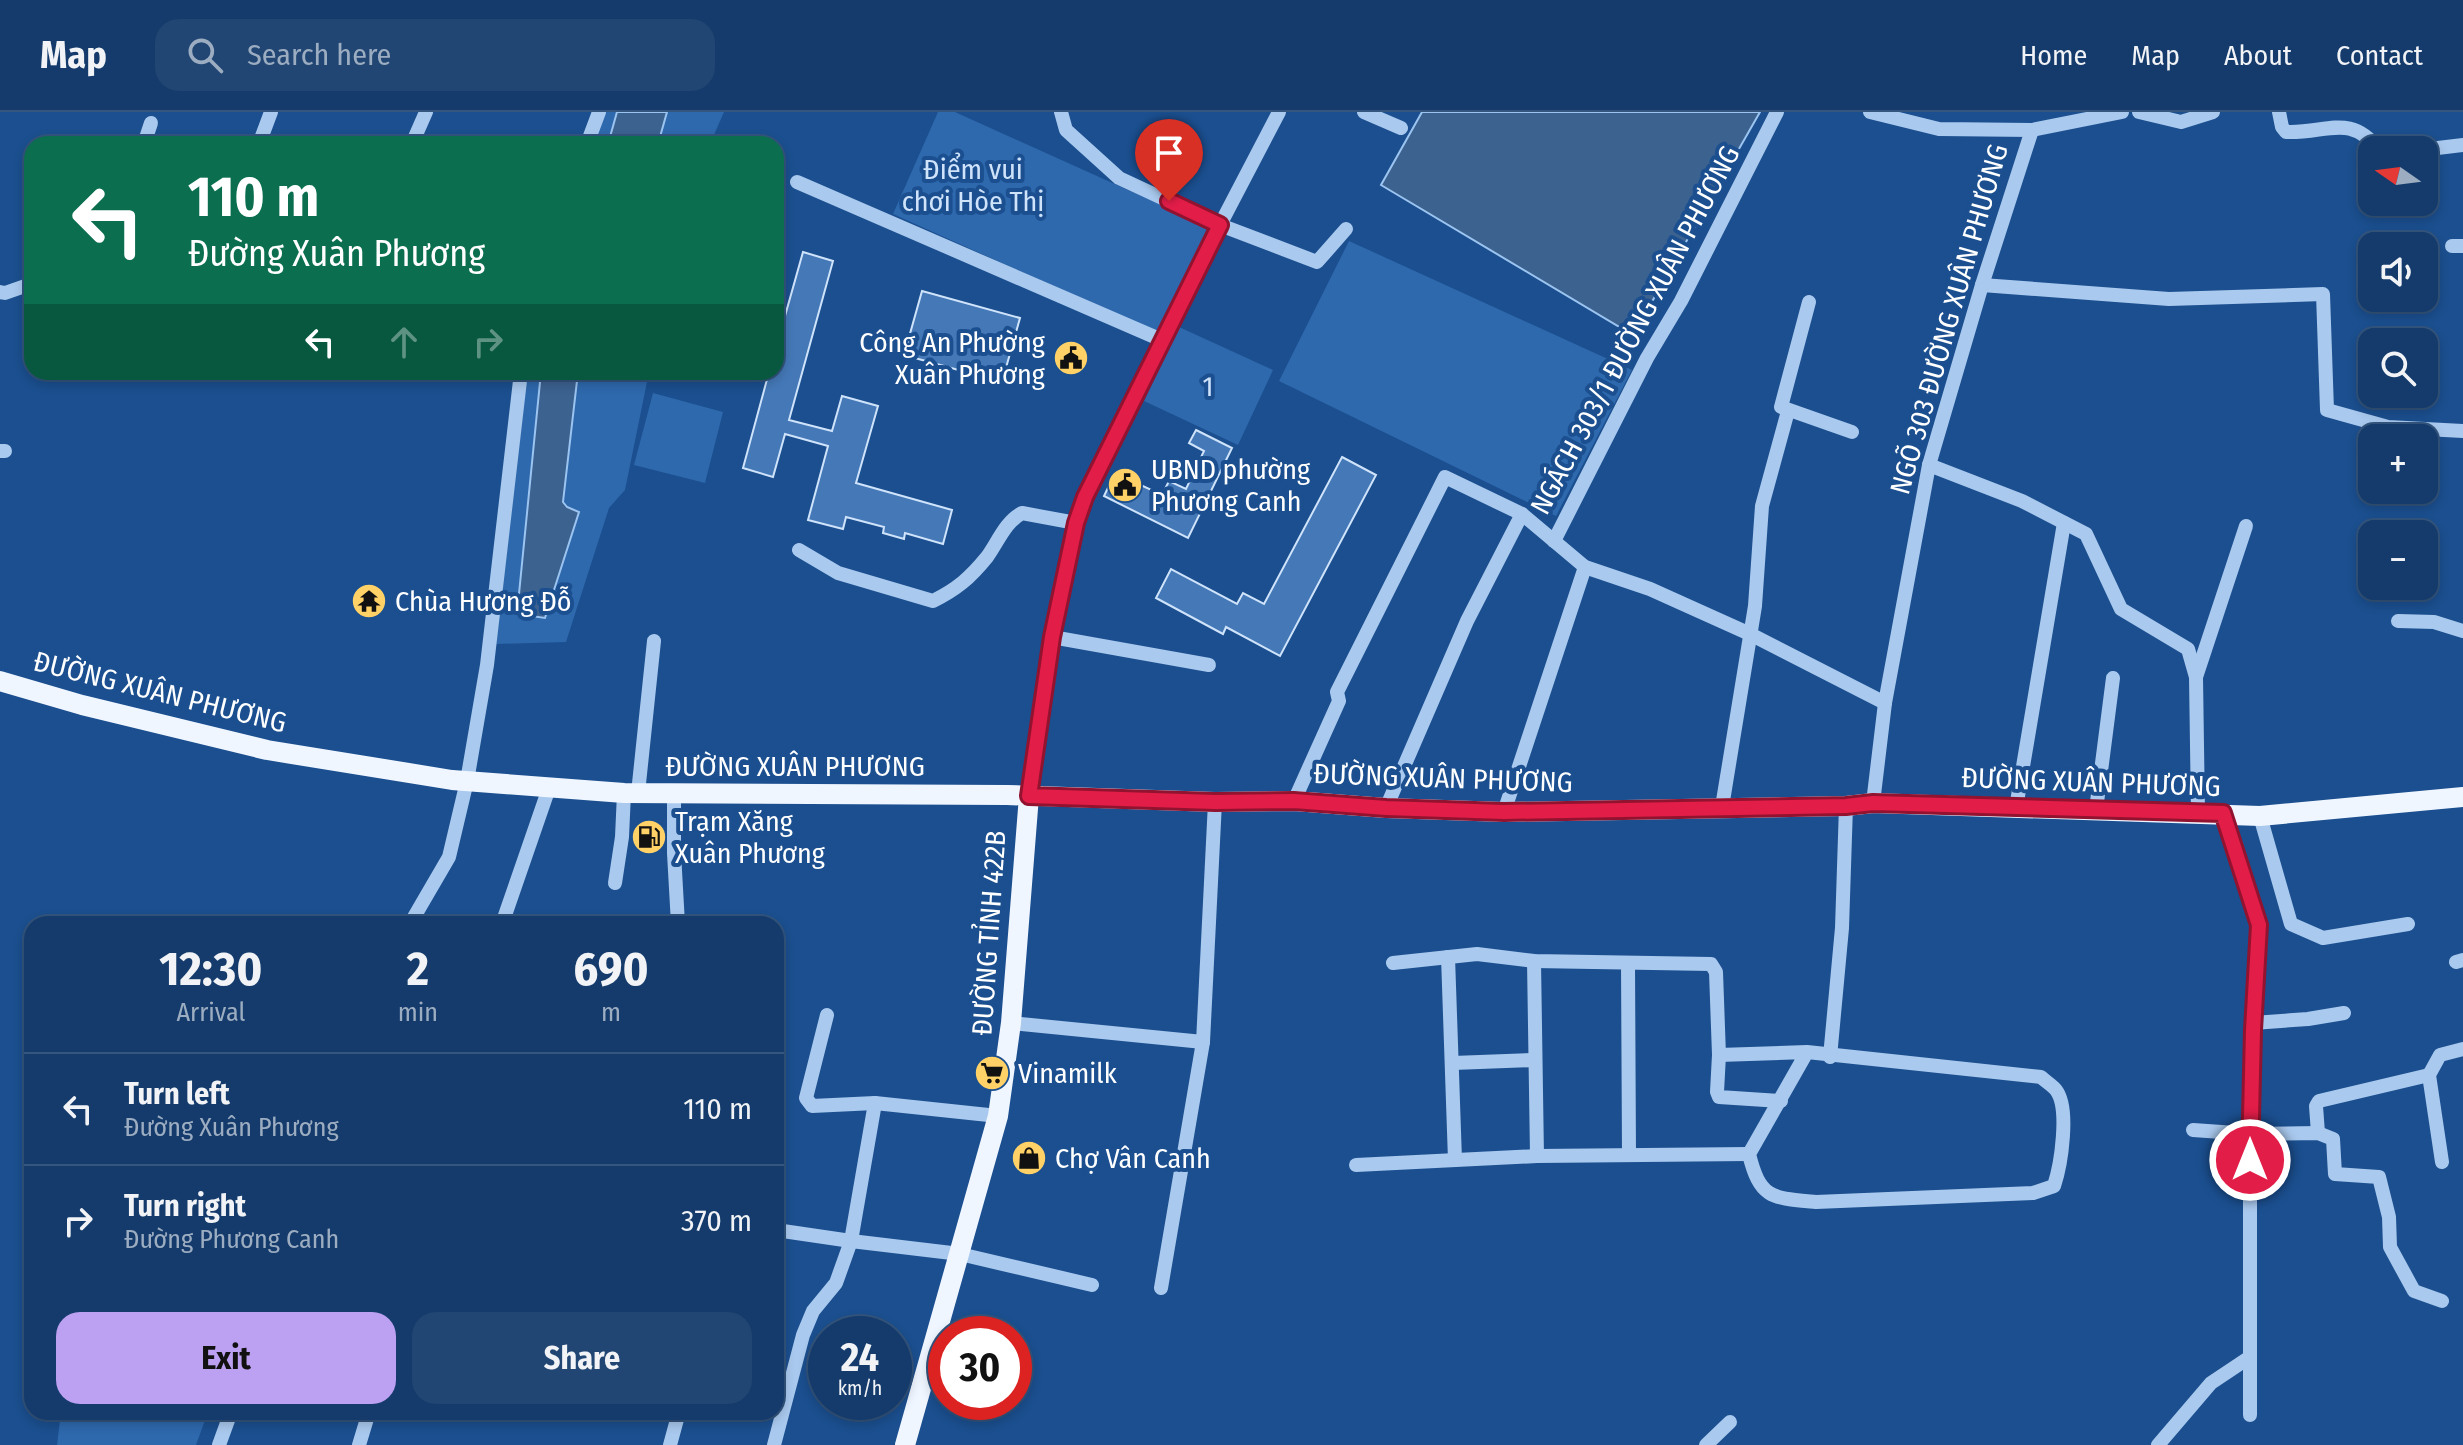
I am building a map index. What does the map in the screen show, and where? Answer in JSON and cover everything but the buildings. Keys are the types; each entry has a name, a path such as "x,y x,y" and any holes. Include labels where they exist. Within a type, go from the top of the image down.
{"main road":[{"name":"ĐƯỜNG XUÂN PHƯƠNG","path":"0,681 82,705 267,750 467,781 631,793 1294,801 1504,812 1873,803 2260,816 2463,797"},
{"name":"ĐƯỜNG TỈNH 422B","path":"905,1445 998,1116 1011,1023 1029,796"}],"street":[{"path":"262,136 271,112"},
{"path":"415,136 426,112"},
{"path":"590,136 599,112"},
{"path":"1061,112 1066,130 1119,178 1220,225 1317,262 1346,229"},
{"path":"1029,796 1052,637 1076,523 1085,497 1279,112"},
{"path":"1364,112 1401,128"},
{"name":"NGÁCH 303/1 ĐƯỜNG XUÂN PHƯƠNG","path":"1777,112 1554,541 1585,567 1650,589 1750,634 1885,703"},
{"path":"1870,112 1939,129 2032,130"},
{"name":"NGÕ 303 ĐƯỜNG XUÂN PHƯƠNG","path":"1873,803 1885,703 1929,465 2032,130 2122,112"},
{"path":"2139,112 2181,122 2213,112"},
{"path":"2279,112 2286,132 2349,127 2367,136"},
{"path":"147,136 151,123"},
{"path":"2438,148 2463,145"},
{"path":"797,182 1164,341"},
{"path":"1982,285 2169,299 2323,294 2327,410 2388,427 2463,431"},
{"path":"0,292 24,287"},
{"path":"1809,302 1781,407 1852,432"},
{"path":"415,916 449,857 467,781 487,665 520,380"},
{"path":"1722,807 1750,634 1762,506 1788,411"},
{"path":"1929,465 2022,501 2086,534 2121,609 2188,649 2196,677 2198,813"},
{"path":"1294,801 1339,701 1337,692 1445,477 1522,514 1554,541"},
{"path":"799,550 838,573 933,601 959,588 987,556 1013,518 1022,513 1076,523"},
{"path":"1386,808 1467,621 1522,514"},
{"path":"2016,808 2064,523"},
{"path":"2196,677 2246,526"},
{"path":"1504,812 1585,567"},
{"path":"2398,621 2434,622 2463,631"},
{"path":"1052,637 1209,665"},
{"path":"615,883 654,641"},
{"path":"2096,810 2113,678"},
{"path":"505,916 549,788"},
{"path":"674,794 678,916"},
{"path":"1161,1288 1203,1042 1215,802"},
{"path":"1830,1057 1842,928 1846,806"},
{"path":"2223,813 2259,925 2250,1134 2250,1415"},
{"path":"2260,816 2291,924 2323,938 2408,924"},
{"path":"1393,963 1477,954 1534,961 1711,964 1716,972 1719,1097 1781,1101"},
{"path":"1448,957 1455,1160"},
{"path":"1534,961 1537,1156"},
{"path":"1628,963 1629,1155"},
{"path":"2253,1023 2344,1013"},
{"path":"827,1015 806,1098 812,1106 875,1103 998,1116"},
{"path":"1011,1023 1203,1042"},
{"path":"2442,1162 2429,1075 2440,1055 2463,1049"},
{"path":"1719,1055 1807,1052 1830,1057 2041,1077 2057,1091 2063,1112 2060,1158 2054,1186 2033,1193 1816,1202 1784,1199 1762,1189 1755,1179 1749,1154 1807,1052"},
{"path":"1453,1063 1534,1060"},
{"path":"2318,1133 2316,1106 2319,1101 2429,1075"},
{"path":"784,1407 803,1335 813,1311 836,1283 851,1241 875,1103"},
{"path":"2193,1130 2250,1134 2318,1133 2333,1139 2335,1174 2379,1177 2389,1217 2390,1247 2401,1270 2414,1291 2442,1301"},
{"path":"1356,1165 1537,1156 1749,1154"},
{"path":"784,1231 960,1254 1092,1285"},
{"path":"2158,1445 2211,1383 2250,1357"},
{"path":"219,1445 228,1420"},
{"path":"359,1445 367,1420"},
{"path":"670,1445 677,1420"},
{"path":"774,1445 781,1420"},
{"path":"1706,1445 1730,1422"}],"green space":[{"path":"602,112 724,112 714,136 593,136"},
{"name":"Điểm vui chơi Hòe Thị","path":"938,112 955,112 1210,227 1162,335 893,214"},
{"path":"1349,241 1632,370 1556,516 1279,381"},
{"name":"1","path":"1179,327 1273,370 1238,445 1144,401"},
{"path":"526,380 647,380 625,490 609,508 566,642 496,644"},
{"path":"653,393 723,412 705,483 634,465"},
{"path":"60,1420 205,1420 196,1445 57,1445"}],"shaded area":[{"path":"617,112 667,112 660,136 610,136"},
{"path":"1422,112 1760,112 1633,335 1381,185"},
{"path":"540,380 577,380 563,502 579,512 545,618 517,614"}],"place":[{"name":"Công An Phường Xuân Phương","path":"1071,358"},
{"name":"UBND phường Phương Canh","path":"1125,485"},
{"name":"Chùa Hương Đỗ","path":"369,601"},
{"name":"Trạm Xăng Xuân Phương","path":"649,837"},
{"name":"Vinamilk","path":"992,1073"},
{"name":"Chợ Vân Canh","path":"1029,1158"}],"route":[{"path":"1169,201 1220,225 1085,497 1076,523 1052,637 1029,796 1215,802 1294,801 1504,812 1873,803 2223,813 2259,925 2250,1160"}]}
